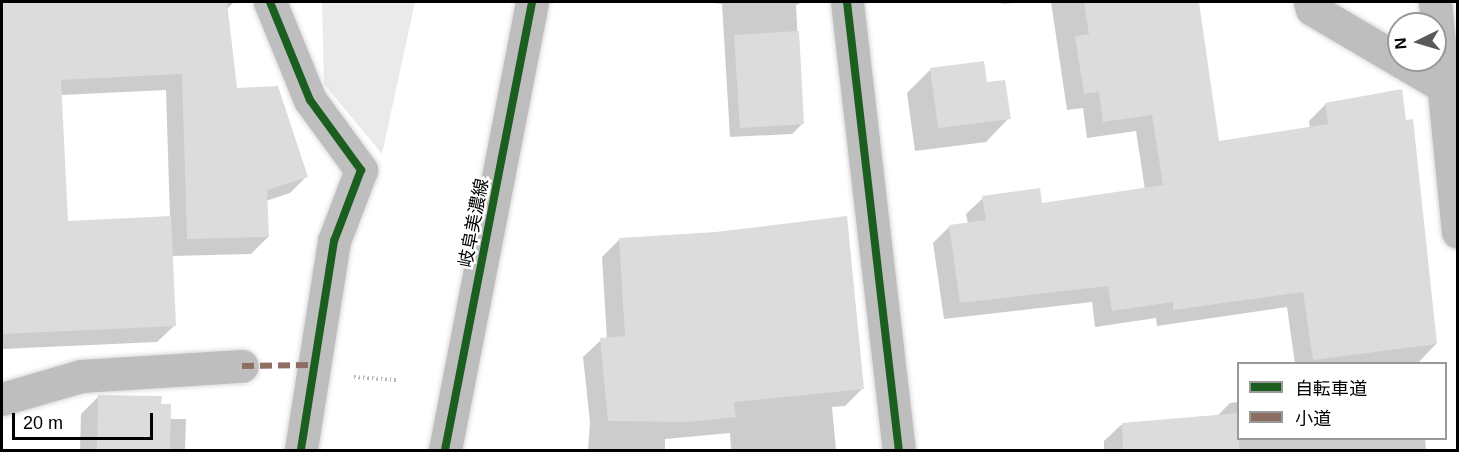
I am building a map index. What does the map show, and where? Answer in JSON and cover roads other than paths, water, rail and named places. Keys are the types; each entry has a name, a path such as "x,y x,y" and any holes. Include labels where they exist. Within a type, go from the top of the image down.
{"main road":[{"name":"岐阜美濃線","path":"445,450 532,2"}],"street":[{"path":"270,2 310,100 361,170 334,241 301,450"},
{"path":"847,2 899,450"},
{"path":"1310,2 1312,9 1441,85"},
{"path":"1435,2 1441,85 1458,232"},
{"path":"2,399 81,376 242,366"}]}
